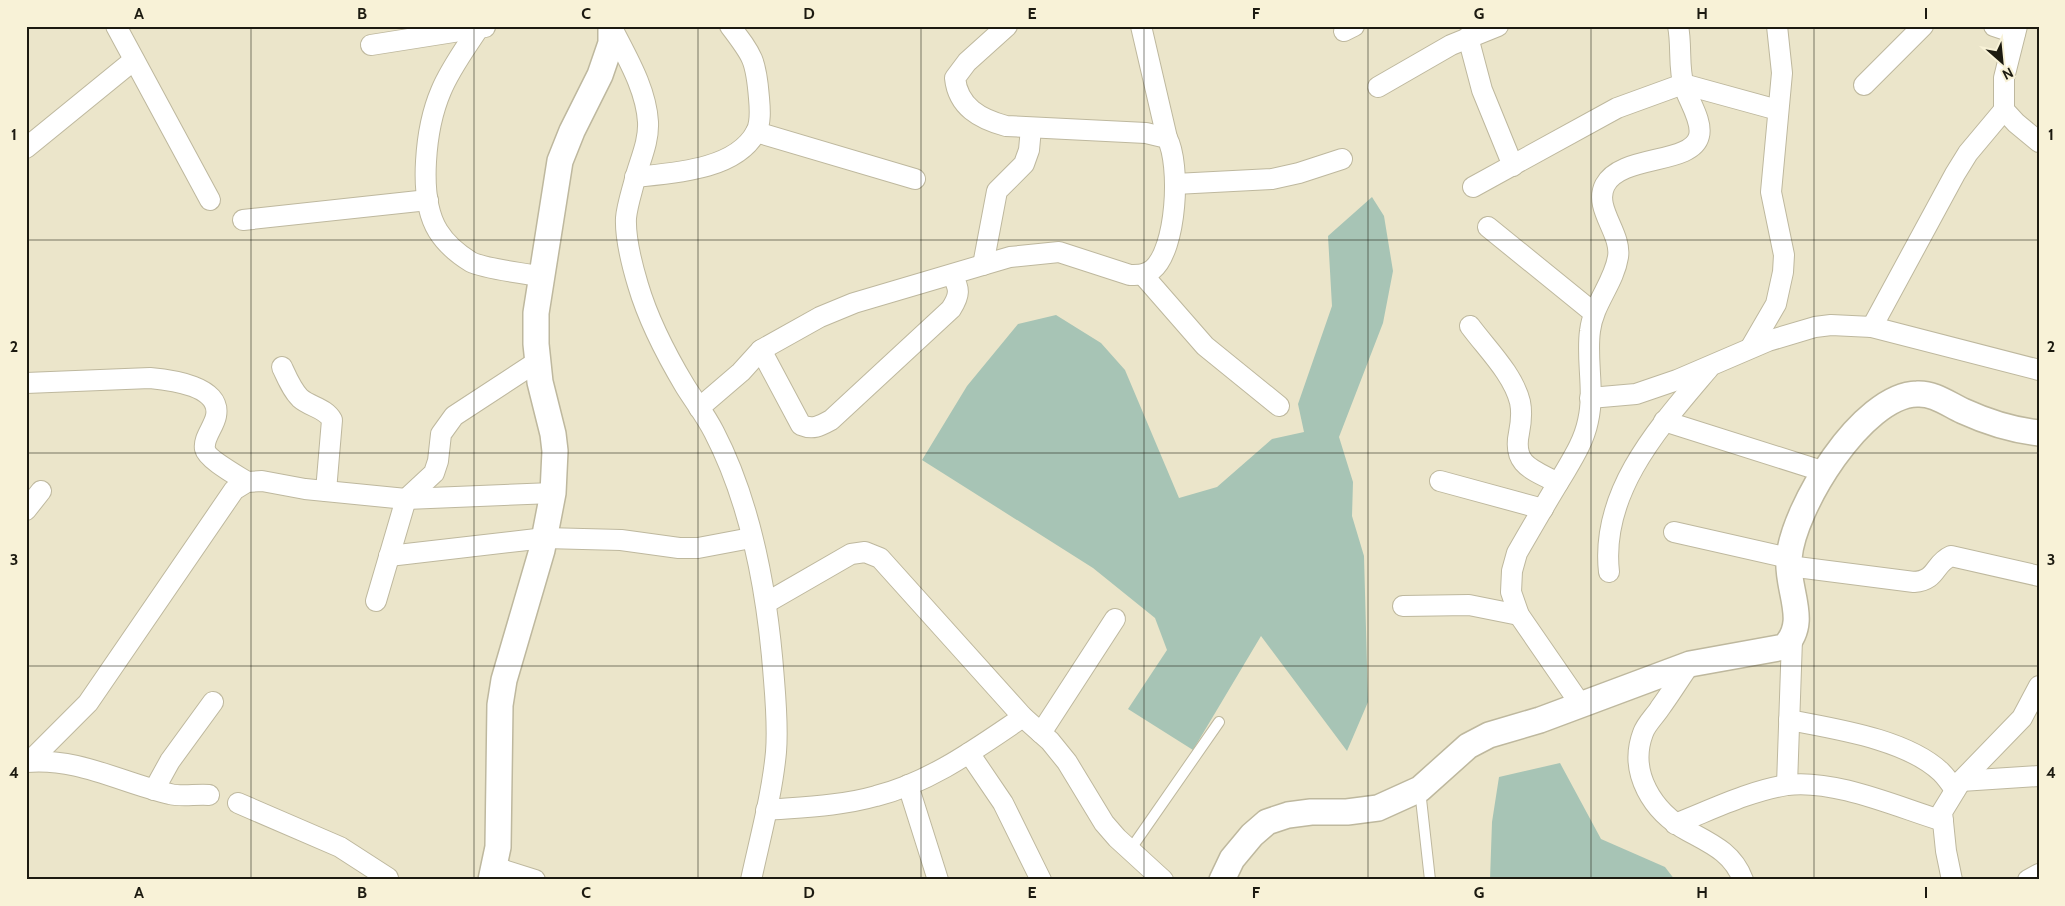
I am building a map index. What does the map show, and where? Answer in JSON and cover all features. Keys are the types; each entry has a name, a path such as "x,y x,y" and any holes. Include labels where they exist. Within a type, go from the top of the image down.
{"street":[{"path":"116,26 210,200"},
{"path":"611,26 635,75 645,103 648,123 646,144 626,218 638,286 656,330 714,432 734,479 751,538 766,602 776,710 776,751 751,880"},
{"path":"535,880 492,874 498,847 500,705 504,680 544,538 552,493 555,451 553,434 540,382 536,313 560,161 600,75 611,43 611,26"},
{"path":"636,177 704,168 730,156 746,144 756,132 760,112 757,67 750,53 730,26"},
{"path":"1007,26 967,62 955,78 956,91 968,109 986,120 1006,126 1146,133 1167,138"},
{"path":"699,408 741,372 761,350 820,317 854,303 1010,257 1059,252 1124,273 1143,275 1153,269 1162,255 1173,218 1174,158 1167,138 1141,26"},
{"path":"1573,708 1513,614 1512,571 1516,554 1582,442 1589,421 1590,331 1594,314 1619,255 1617,243 1604,209 1602,195 1605,185 1612,176 1626,167 1692,148 1699,136 1698,124 1683,84 1678,26"},
{"path":"1752,347 1776,304 1783,272 1784,255 1771,192 1782,72 1777,26"},
{"path":"1864,85 1924,26"},
{"path":"1994,26 2016,30 2004,78 2002,94 2004,110 2039,142"},
{"path":"482,27 441,90 429,136 427,162 428,200 438,231 453,250 473,263 542,277"},
{"path":"371,45 482,27"},
{"path":"1378,87 1480,30 1482,90 1513,166"},
{"path":"26,148 134,60"},
{"path":"1473,187 1617,108 1683,84 1778,110"},
{"path":"1872,327 1955,174 1968,153 2004,110"},
{"path":"983,265 997,191 1024,164 1029,150 1031,128"},
{"path":"756,132 915,179"},
{"path":"1174,184 1272,179 1299,173 1342,159"},
{"path":"243,220 428,200"},
{"path":"1488,227 1594,314"},
{"path":"761,350 800,425 811,429 820,426 831,420 951,309 957,300 960,289 952,275"},
{"path":"1143,275 1205,346 1280,406"},
{"path":"1590,398 1636,394 1677,380 1752,347 1815,327 1831,325 1872,327 2039,370"},
{"path":"1470,326 1504,372 1520,402 1521,415 1517,454 1523,463 1558,483"},
{"path":"376,600 406,498 434,473 438,461 441,434 450,420 538,362"},
{"path":"1609,572 1607,554 1609,530 1616,505 1646,446 1664,421 1712,365"},
{"path":"282,367 294,390 302,399 329,414 332,420 326,491"},
{"path":"26,383 150,378 162,379 206,392 213,399 216,407 216,417 205,443 205,450 210,456 247,482"},
{"path":"1787,785 1792,639 1797,627 1789,562 1793,539 1807,505 1837,450 1854,430 1876,411 1897,399 1917,394 1935,396 1992,423 2019,431 2039,433"},
{"path":"1664,421 1826,472"},
{"path":"1440,481 1543,509"},
{"path":"28,761 88,703 234,490 247,482 262,482 326,491 406,498 552,493"},
{"path":"26,510 41,491"},
{"path":"1674,532 1789,562 1914,582 1924,581 1932,576 1943,559 1951,556 2039,576"},
{"path":"389,556 544,538 621,540 679,548 698,548 751,538"},
{"path":"766,602 850,554 865,552 880,558 1023,717 1041,733 1067,762 1104,823 1163,880"},
{"path":"1403,606 1452,605 1485,607 1513,614"},
{"path":"1041,733 1115,619"},
{"path":"1222,880 1232,859 1252,835 1267,822 1311,812 1347,812 1378,808 1420,789 1468,746 1489,735 1540,720 1690,664 1771,651 1784,647 1792,639"},
{"path":"1690,664 1644,731 1638,751 1639,772 1646,791 1675,824 1721,848 1732,858 1744,880"},
{"path":"1952,880 1946,851 1942,812 1958,786 2022,718 2039,686"},
{"path":"154,790 170,761 213,702"},
{"path":"766,810 876,797 908,785 969,753 1023,717"},
{"path":"1790,720 1858,733 1884,741 1925,760 1958,786 2039,776"},
{"path":"969,753 1003,803 1040,880"},
{"path":"28,761 62,763 84,767 172,795 208,795"},
{"path":"908,785 938,880"},
{"path":"1675,824 1750,796 1787,785 1828,787 1943,821"},
{"path":"238,803 340,847 384,879"},
{"path":"2028,880 2039,874"}],"lane":[{"path":"1130,850 1219,722"},
{"path":"1420,789 1430,880"}],"green space":[{"path":"1372,197 1384,216 1393,271 1383,323 1339,437 1353,482 1352,516 1364,556 1368,702 1347,751 1261,636 1193,750 1128,709 1167,650 1155,618 1093,568 922,460 967,386 1018,324 1056,315 1101,343 1125,370 1179,498 1217,487 1272,439 1304,432 1298,404 1332,306 1328,236"},
{"path":"1560,763 1601,839 1665,867 1675,880 1490,880 1492,822 1499,777"}]}
